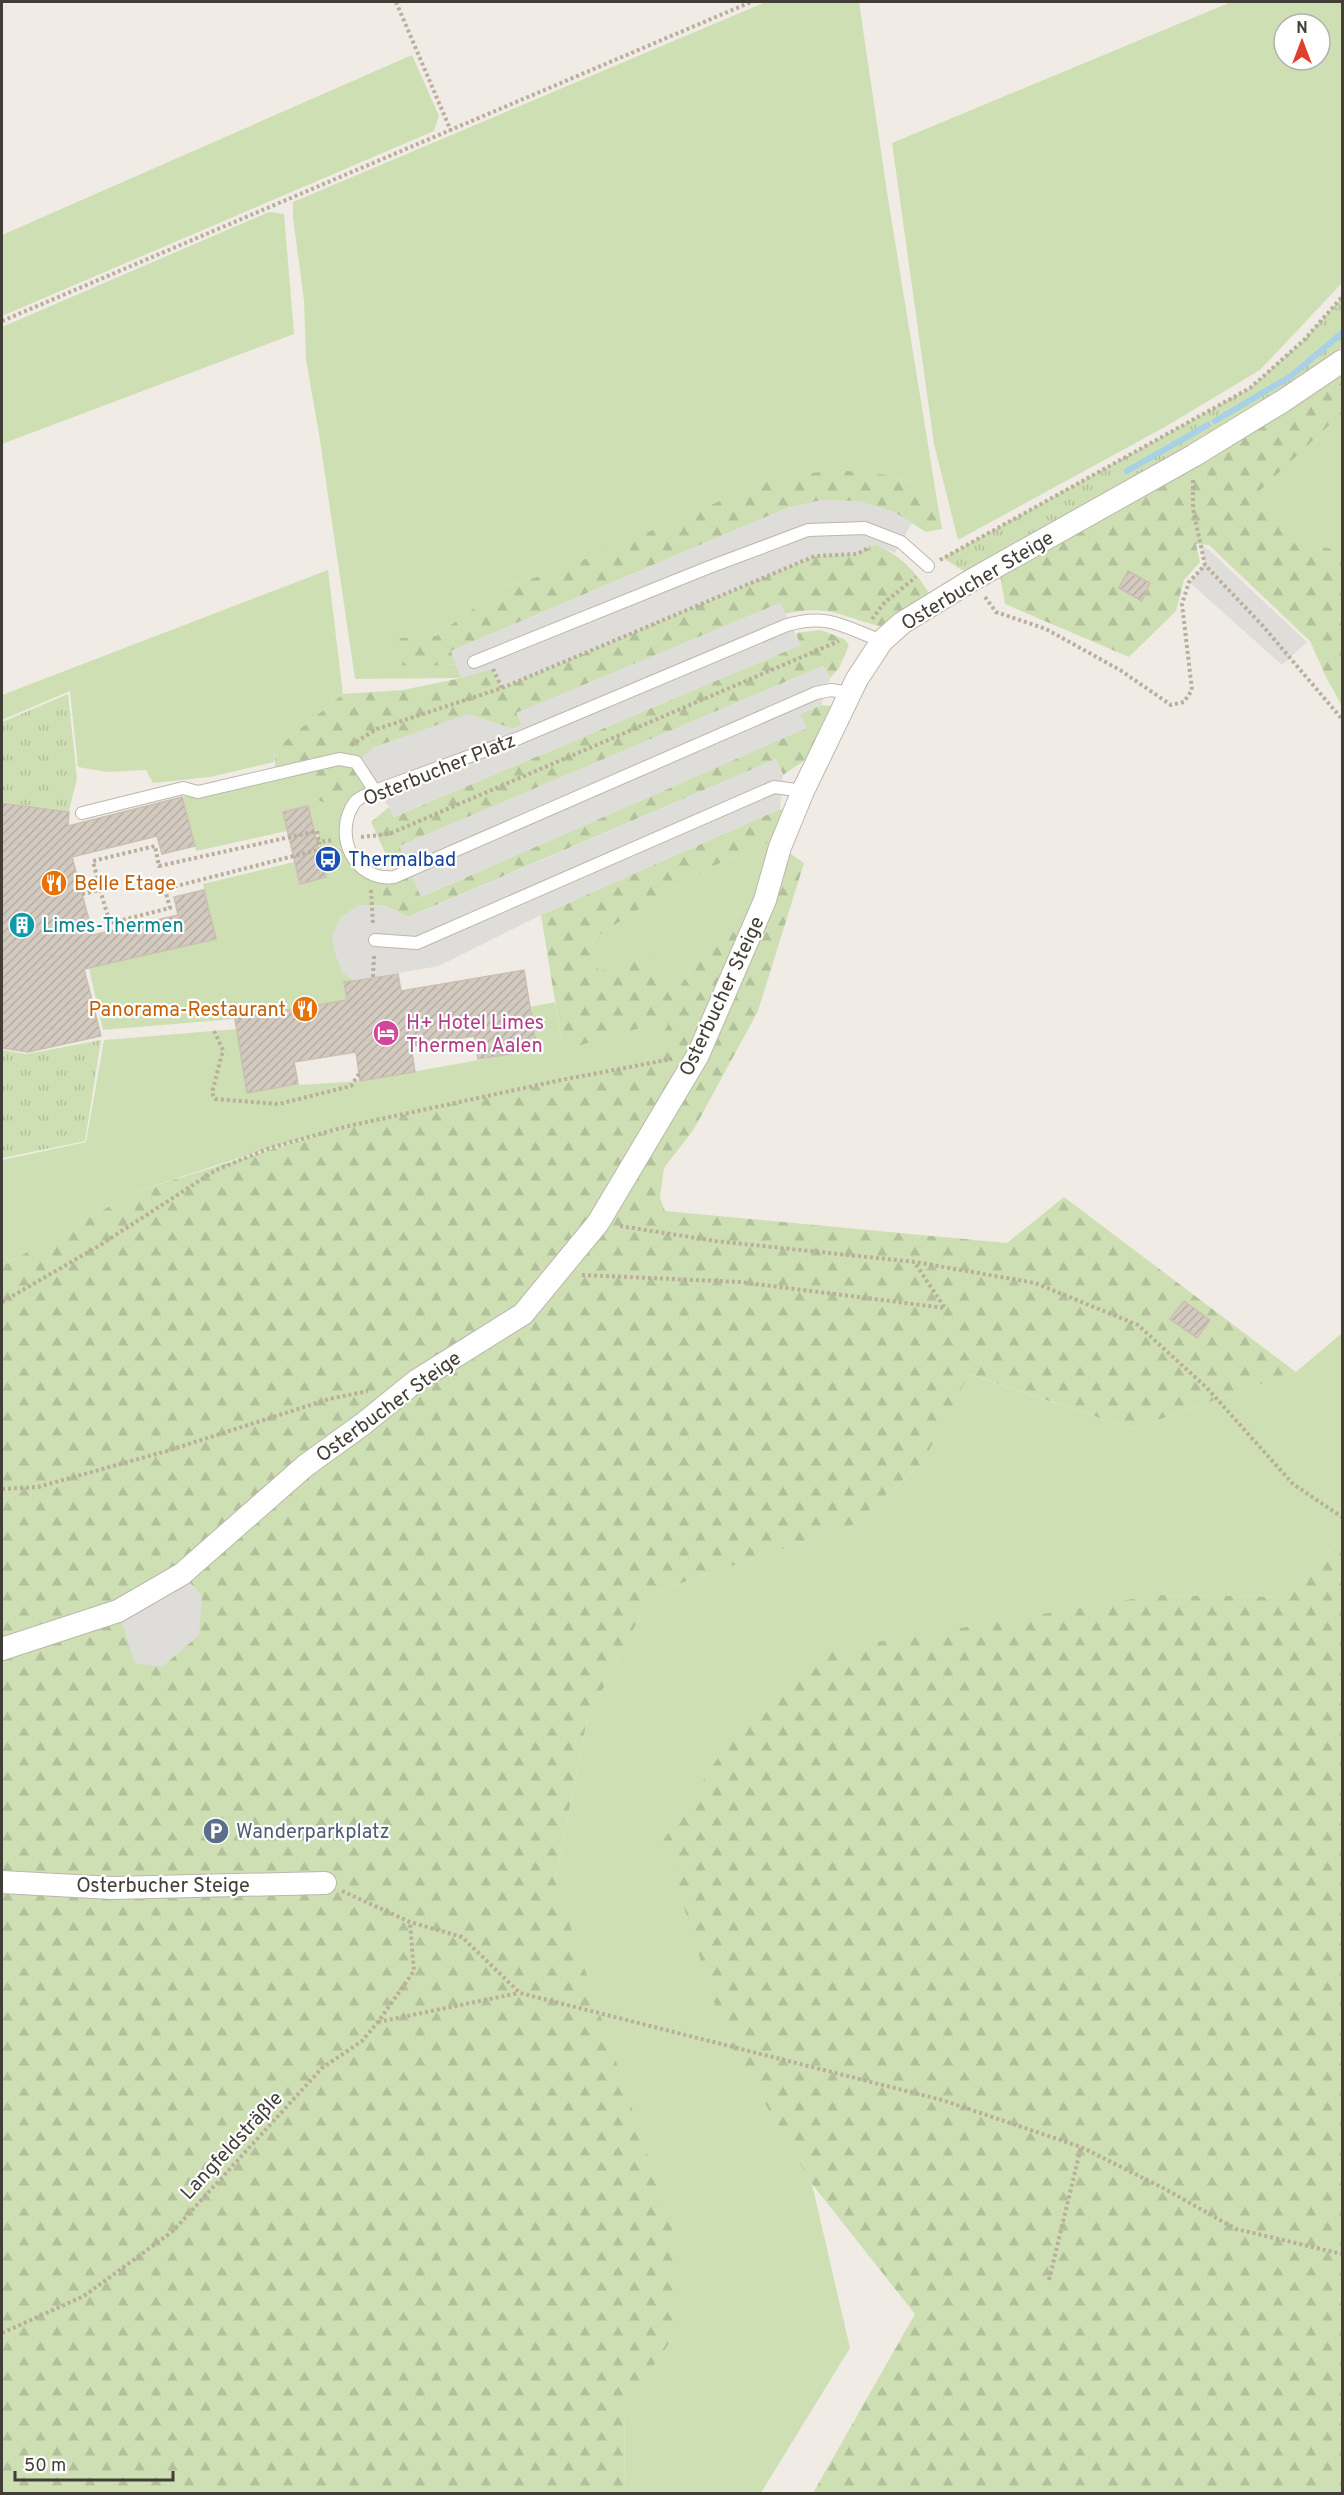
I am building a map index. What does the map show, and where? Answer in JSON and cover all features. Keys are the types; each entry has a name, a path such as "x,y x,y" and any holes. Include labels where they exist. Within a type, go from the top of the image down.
{"street":[{"name":"Osterbucher Steige","path":"2,1650 118,1611 182,1574 305,1466 363,1424 416,1381 523,1314 598,1223 698,1054 765,900 780,847 803,791 850,693 882,641 902,623 972,580 1193,456 1283,401 1342,361"},
{"name":"Osterbucher Steige","path":"2,1882 112,1888 325,1883"}],"lane":[{"path":"474,662 808,530 865,528 901,542 928,566"},
{"name":"Osterbucher Platz","path":"345,839 347,817 357,800 375,790 519,738 786,625 808,619 825,620 844,625 882,641"},
{"path":"345,839 355,863 370,874 382,878 394,877 816,693 831,690 850,693"},
{"path":"82,813 183,788 198,792 339,759 356,762 375,790"},
{"path":"375,940 417,943 774,787 803,791"}],"path":[{"path":"396,2 451,131"},
{"path":"2,321 751,2"},
{"path":"320,842 389,834 859,633 869,624 885,602 928,566 1250,388 1304,340 1342,297"},
{"path":"1193,456 1193,509 1205,565 1262,625 1342,720"},
{"path":"339,759 351,744 377,729 502,688 815,556 857,554 875,544"},
{"path":"972,580 996,612 1056,634 1120,670 1171,705 1184,702 1192,690 1182,604 1189,582 1205,565"},
{"path":"910,568 918,575"},
{"path":"317,831 320,842 321,849 165,889 170,908 110,923 93,861 155,846 159,866 317,831"},
{"path":"82,894 100,890"},
{"path":"371,892 372,908"},
{"path":"214,1031 223,1050 212,1092 215,1099 279,1104 351,1086 359,1074"},
{"path":"2,1302 97,1247 216,1170 270,1148 344,1127 600,1072 698,1054"},
{"path":"598,1223 715,1241 915,1262 1035,1283 1138,1325 1208,1388 1293,1484 1342,1517"},
{"path":"558,1274 740,1282 945,1308 915,1262"},
{"path":"2,1489 38,1487 167,1451 329,1399 372,1390"},
{"path":"325,1883 410,1922 462,1937 520,1993"},
{"name":"Langfeldsträßle","path":"2,2333 84,2296 172,2231 322,2068 362,2041 414,1971 410,1922"},
{"path":"378,2022 520,1993 942,2100 1081,2147 1165,2189 1236,2229 1342,2254"},
{"path":"1049,2280 1081,2147"}],"green space":[{"path":"766,2 859,2 936,494 895,476 502,587 436,636 418,667 456,664 461,678 355,679 306,360 304,301 293,202"},
{"path":"1231,2 1342,2 1342,283 1260,370 1163,428 958,540 934,444 892,143"},
{"path":"412,55 439,116 434,131 2,316 2,235"},
{"path":"269,212 284,214 294,334 2,444 2,327"},
{"path":"1342,297 1342,346 1336,353 1291,383 1200,440 965,572 943,558 1250,388 1304,340"},
{"path":"1342,374 1342,413 1253,497 1296,545 1329,548 1342,559 1342,665 1326,677 1310,641 1209,545 1196,544 1200,562 1184,580 1176,611 1129,657 1005,604 1000,575 1221,452"},
{"path":"1342,393 1342,635 1224,478"},
{"path":"838,470 895,476 936,494 942,529 926,532 892,511 822,500 787,508 451,651 456,664 418,667 392,664 400,638 436,636 502,587 555,572 776,477"},
{"path":"875,544 907,565 930,595 884,627 825,611 800,611 785,614 780,603 517,713 522,725 513,729 468,714 361,769 333,806 318,800 312,766 276,774 274,750 343,694 403,690 461,678 492,668 502,688 815,556 857,554"},
{"path":"328,570 343,694 274,750 274,762 210,777 153,783 146,770 107,772 78,767 70,691 2,720 2,695"},
{"path":"821,630 844,639 849,645 839,668 830,678 823,666 400,846 405,859 388,859 371,822 389,807 394,817 800,645 796,633"},
{"path":"1342,665 1342,706 1326,677"},
{"path":"68,694 77,778 69,811 2,802 2,722"},
{"path":"821,705 831,706 808,758 783,775 776,759 408,917 383,905 382,878 410,871 421,897 806,728 800,714"},
{"path":"312,766 361,769 375,791 347,817 355,863 382,878 383,905 359,905 342,971 354,981 344,983 347,1000 235,1019 103,1030 89,968 215,939 203,884 294,862 300,884 326,877 317,831 314,829 307,806 283,812 287,831 196,851 182,797"},
{"path":"780,809 788,811 778,840 728,859 681,883 592,940 599,972 651,955 676,992 718,929 754,900 785,850 804,863 758,1011 694,1129 664,1168 660,1198 665,1211 1007,1243 1064,1197 1296,1372 1132,1429 969,1374 923,1462 853,1525 652,1593 587,1720 555,1881 672,2227 675,2335 625,2407 624,2493 2,2493 2,1266 137,1191 344,1127 645,1063 669,1023 648,1026 563,1050 541,915"},
{"path":"778,840 754,900 718,929 676,992 599,973 592,940 681,883 728,859"},
{"path":"555,1002 563,1049 670,1022 645,1063 344,1127 270,1148 137,1191 2,1266 2,1160 86,1142 104,1040 237,1029 248,1092 298,1085 361,1081 536,1050 530,1007"},
{"path":"101,1040 85,1141 2,1158 2,1050 27,1054"},
{"path":"1342,1333 1342,1536 1290,1597 1156,1595 724,2034 812,2184 850,2348 761,2493 624,2493 625,2407 675,2335 555,1881 587,1720 652,1593 853,1525 923,1462 968,1374 1132,1429 1296,1372"},
{"path":"1342,1536 1342,2493 813,2493 915,2314 812,2184 724,2034 663,1841 741,1723 817,1652 1156,1595 1290,1597"}],"shaded area":[{"path":"822,500 859,501 892,511 912,523 895,553 875,544 857,554 815,556 502,688 492,669 461,678 451,651 787,508"},
{"path":"1201,546 1209,550 1307,642 1282,665 1189,582 1205,565"},
{"path":"780,603 801,645 393,817 389,807 356,762 374,747 468,714 514,729 522,725 516,713"},
{"path":"823,666 830,678 821,705 800,714 807,728 421,897 399,846"},
{"path":"776,759 783,775 780,809 541,915 439,966 354,981 342,972 332,936 340,918 359,905 383,905 409,917"},
{"path":"182,1574 202,1596 199,1635 162,1667 135,1663 118,1611"}],"building":[{"path":"1128,571 1150,583 1142,601 1119,588"},
{"path":"182,797 195,846 162,854 157,836 72,857 93,935 178,915 174,897 204,890 216,939 84,969 101,1036 28,1052 2,1048 2,803 69,812 68,826"},
{"path":"308,806 326,877 300,884 283,812"},
{"name":"H+ Hotel Limes Thermen Aalen","path":"524,970 537,1050 478,1059 474,1036 411,1046 415,1072 360,1081 356,1052 294,1062 298,1084 247,1093 235,1019 347,1000 344,982 398,974 401,991"},
{"path":"1184,1301 1210,1320 1197,1338 1170,1319"}],"waterway":[{"path":"1215,421 1291,376 1342,333"},
{"path":"1127,471 1208,425"}],"place":[{"name":"Thermalbad","path":"328,859"},
{"name":"Belle Etage","path":"54,883"},
{"name":"Limes-Thermen","path":"22,925"},
{"name":"Panorama-Restaurant","path":"305,1009"},
{"name":"H+ Hotel Limes Thermen Aalen","path":"386,1033"},
{"name":"Wanderparkplatz","path":"216,1831"}]}
